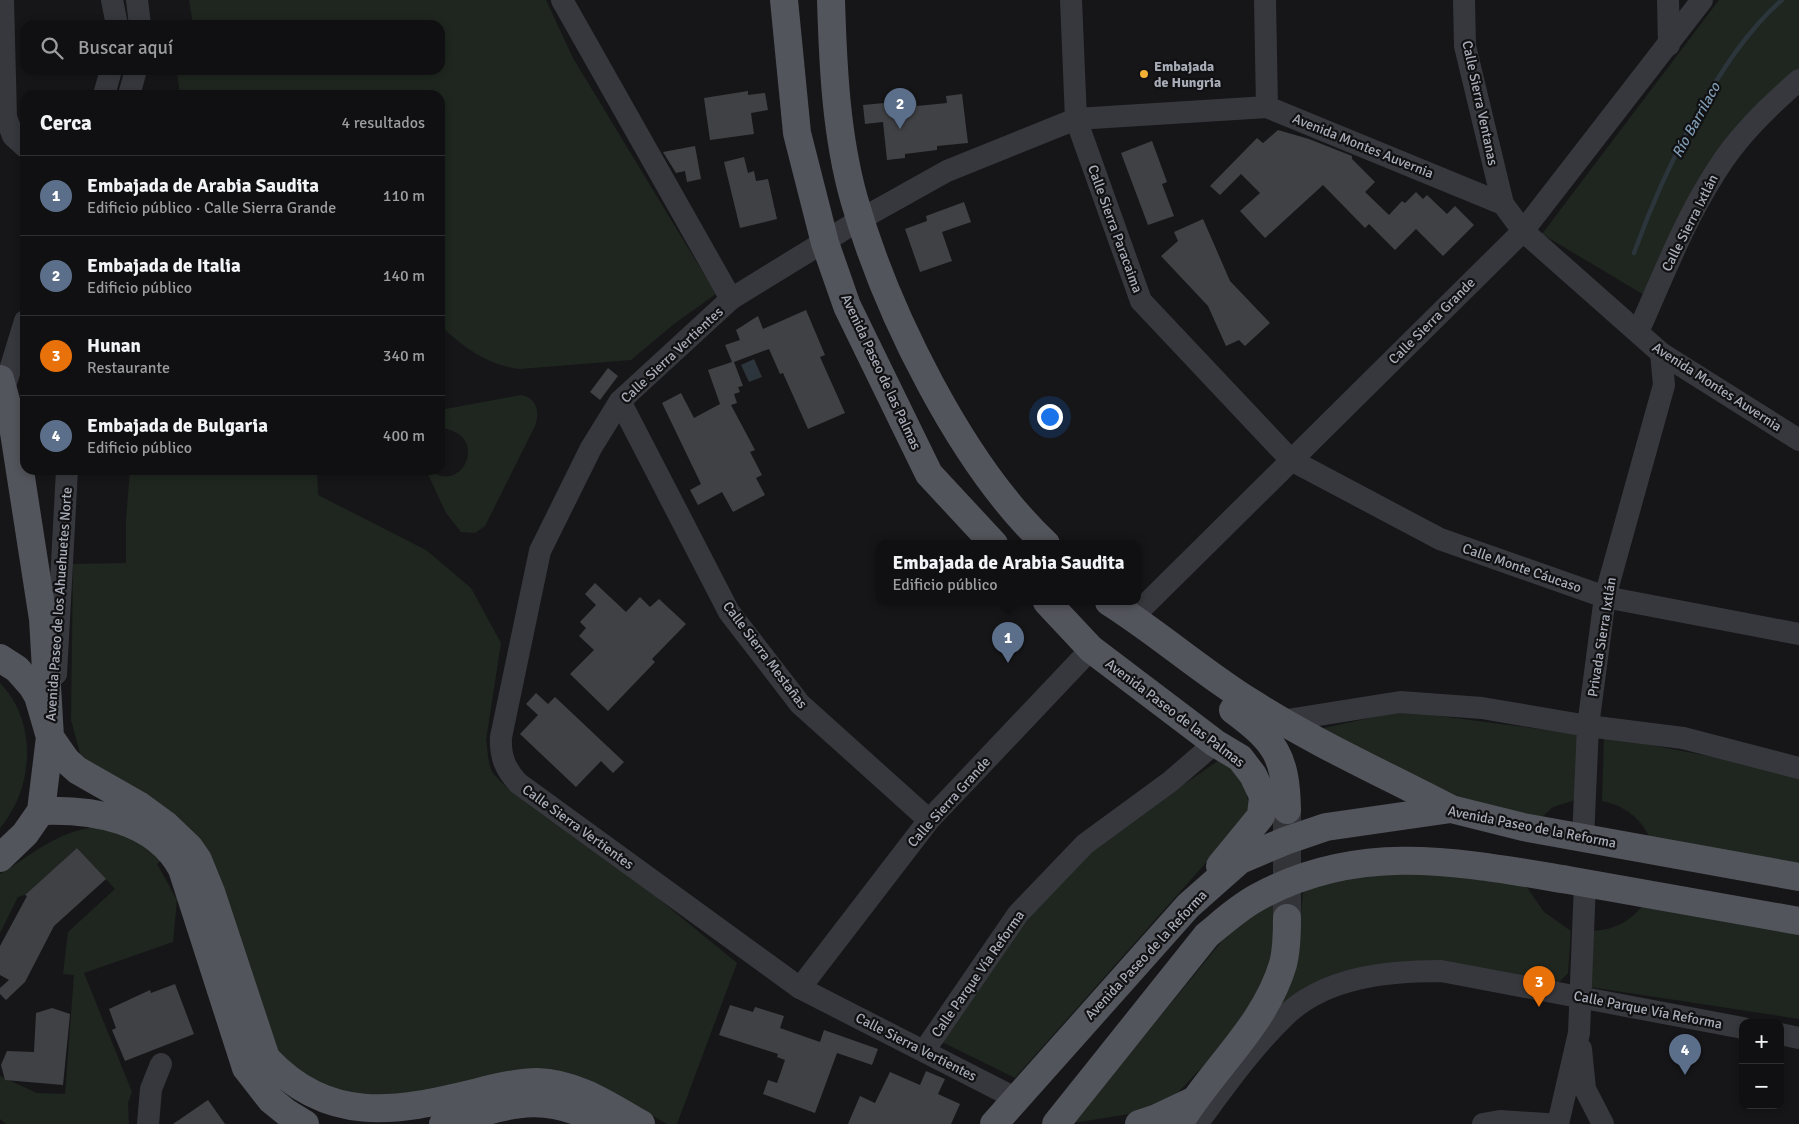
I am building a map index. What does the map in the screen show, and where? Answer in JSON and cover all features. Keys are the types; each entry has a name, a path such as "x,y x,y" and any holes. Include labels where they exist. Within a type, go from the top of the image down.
{"main road":[{"name":"Avenida Paseo de las Palmas","path":"784,0 797,133 825,243 847,306 929,474 990,540"},
{"path":"831,0 833,53 842,139 854,198 897,312 940,398 979,465 1043,540"},
{"path":"0,379 43,619 50,737 40,811 25,834 0,858"},
{"name":"Avenida Paseo de las Palmas","path":"1050,605 1091,649 1215,743 1240,758 1253,775 1263,796 1261,816 1188,906"},
{"path":"1107,605 1126,632 1261,731 1270,741 1284,772 1287,810"},
{"path":"1114,605 1133,617 1182,656 1281,721 1451,809"},
{"path":"0,658 17,669 32,686 38,696 50,737 66,760 76,770 166,824 189,847 198,860 211,892 266,1058 276,1071 300,1093 329,1108 344,1113 377,1116 504,1085 553,1083 591,1095 641,1124"},
{"name":"Avenida Paseo de la Reforma","path":"994,1124 1015,1098 1188,906 1240,860 1285,841 1326,827 1451,809 1523,827 1584,839 1799,876"},
{"path":"40,811 75,812 109,818 148,832 171,851 182,869 246,1068 258,1086 271,1100 305,1124"},
{"path":"1056,1124 1207,936 1233,914 1258,897 1287,884 1336,868 1383,860 1431,860 1585,883 1799,922"},
{"path":"1179,1124 1195,1112 1266,1003 1284,963 1287,918"},
{"path":"443,1124 508,1105 536,1102 561,1106 603,1124"},
{"path":"1139,1124 1157,1118 1195,1112"}],"street":[{"path":"3,0 6,117 13,136 20,142"},
{"path":"112,0 116,20"},
{"path":"137,0 139,20"},
{"name":"Calle Sierra Vertientes","path":"562,0 731,299"},
{"name":"Calle Sierra Paracaima","path":"1071,0 1076,119 1141,301 1291,460"},
{"path":"1265,0 1267,107"},
{"name":"Calle Sierra Ventanas","path":"1464,0 1465,46 1503,204"},
{"path":"1668,0 1669,45"},
{"name":"Calle Sierra Grande","path":"1133,617 1523,231 1702,0"},
{"path":"105,90 110,75"},
{"path":"130,90 135,75"},
{"name":"Calle Sierra Ixtlán","path":"1638,332 1689,220 1715,172 1748,129 1799,80"},
{"name":"Avenida Montes Auvernia","path":"861,220 947,171 1076,119 1267,107 1503,204 1523,231 1661,353 1799,440"},
{"name":"Calle Sierra Vertientes","path":"861,220 731,299 620,401 591,448 540,551 500,737 502,758 511,776 518,783 800,988 1015,1098"},
{"path":"6,415 20,346"},
{"name":"Privada Sierra Ixtlán","path":"1584,839 1588,726 1605,597 1664,385 1661,353"},
{"name":"Calle Sierra Mestañas","path":"620,401 729,612 800,704 929,820"},
{"name":"Calle Monte Cáucaso","path":"1291,460 1440,538 1605,597 1799,634"},
{"name":"Avenida Paseo de los Ahuehuetes Norte","path":"50,737 61,608 68,475"},
{"name":"Calle Sierra Grande","path":"800,988 929,820 1091,649"},
{"path":"1281,721 1400,702 1482,708 1588,726 1683,738 1799,768"},
{"name":"Calle Parque Vía Reforma","path":"924,1051 1018,914 1085,844 1171,781 1215,743"},
{"path":"1585,883 1579,1033 1585,1089 1603,1124"},
{"name":"Calle Parque Vía Reforma","path":"1195,1112 1231,1078 1284,1016 1317,995 1353,980 1391,972 1441,971 1739,1027"},
{"path":"1558,1124 1579,1033"},
{"path":"1784,1035 1799,1038"},
{"path":"148,1124 151,1089 161,1064"},
{"path":"1483,1124 1500,1121 1546,1124"}],"shaded area":[{"path":"189,0 546,0 573,58 716,294 674,324 631,360 520,369 497,364 476,354 445,329 445,90 179,90 177,75 445,75 445,20 192,20"},
{"path":"1719,0 1799,0 1799,69 1741,121 1649,298 1542,234"},
{"path":"754,359 762,377 749,382 741,365"},
{"path":"521,395 531,399 536,406 535,426 485,526 475,533 461,532 446,513 428,475 451,476 459,472 465,465 468,456 463,438 454,431 445,429 445,409"},
{"path":"130,475 317,475 318,495 426,550 471,588 501,643 486,740 492,772 505,786 654,895 737,963 677,1124 667,1124 597,1084 394,1101 320,1091 278,1052 223,888 81,757 71,720 73,564 126,563 126,520"},
{"path":"0,683 12,699 21,716 26,735 27,755 25,775 20,794 0,828"},
{"path":"1401,711 1577,734 1575,800 1553,807 1536,822 1455,801 1315,730"},
{"path":"1604,736 1755,765 1799,777 1799,867 1651,840 1642,825 1631,814 1618,806 1602,801"},
{"path":"1222,758 1244,776 1250,813 1015,1078 942,1042 1002,946 1087,852"},
{"path":"107,826 166,857 157,864 177,900 173,942 84,973 132,1092 128,1103 129,1124 6,1124 0,1119 0,1076 37,1093 65,1094 74,975 63,974 68,932 115,889 77,848 25,895 18,897 0,933 0,874 38,849 63,836 76,831"},
{"path":"1384,867 1524,883 1544,912 1571,931 1568,973 1558,983 1441,966 1276,1008 1299,936 1303,892 1313,882"},
{"path":"1281,903 1275,963 1241,1026 1171,1100 1136,1113 1073,1123 1244,914"},
{"path":"1643,905 1799,933 1799,1019 1590,987 1592,931 1607,929 1621,924 1633,916"}],"building":[{"path":"748,91 748,95 765,93 768,110 751,113 754,134 710,140 704,98"},
{"path":"962,94 968,143 937,146 937,150 905,154 905,158 887,160 883,122 865,124 863,105 916,100 917,106 947,103 946,96"},
{"path":"1278,130 1309,139 1352,156 1352,159 1375,182 1365,192 1389,215 1402,201 1405,203 1416,192 1423,199 1427,195 1447,214 1455,206 1474,225 1443,256 1416,229 1395,250 1369,224 1365,228 1323,185 1265,238 1240,211 1260,193 1241,174 1220,195 1210,186 1257,138 1263,143"},
{"path":"1152,141 1167,182 1162,184 1174,216 1148,225 1121,153"},
{"path":"695,146 701,179 687,182 685,171 676,173 663,152"},
{"path":"744,157 748,173 754,171 756,181 768,179 777,219 740,228 724,162"},
{"path":"964,202 971,222 942,232 952,261 920,272 905,229 927,221 926,216"},
{"path":"1203,219 1230,281 1270,323 1245,346 1239,340 1226,346 1208,306 1161,256 1178,241 1174,232"},
{"path":"806,310 825,355 820,357 845,413 808,429 783,373 780,374 769,349 734,362 743,386 738,387 740,392 734,394 737,403 731,405 755,450 750,452 762,475 756,478 765,495 733,512 722,492 698,505 690,490 701,484 662,403 681,393 694,418 720,404 708,370 732,362 725,345 740,340 736,330 758,316 763,329"},
{"path":"608,368 618,376 600,400 590,392"},
{"path":"595,583 626,612 640,597 650,607 659,599 686,624 652,659 655,662 608,711 570,674 594,650 579,636 586,628 580,622 596,605 585,594"},
{"path":"536,693 548,704 555,697 624,762 613,773 601,761 576,787 520,734 538,715 526,704"},
{"path":"77,848 106,879 54,926 25,982 6,1000 0,994 0,988 9,980 0,975 0,946 27,896 25,895"},
{"path":"175,984 194,1034 125,1061 112,1030 116,1028 109,1009 150,990 151,993"},
{"path":"730,1005 753,1012 755,1007 784,1016 780,1028 820,1042 824,1030 878,1049 872,1065 837,1053 815,1113 763,1094 768,1080 777,1083 785,1060 777,1057 778,1054 719,1035"},
{"path":"52,1008 70,1014 63,1085 5,1080 1,1065 7,1051 34,1052 36,1013"},
{"path":"926,1071 945,1079 938,1094 960,1104 951,1124 848,1124 860,1096 875,1103 890,1072 920,1085"},
{"path":"208,1100 225,1124 173,1124"}],"waterway":[{"name":"Río Barrilaco","path":"1634,253 1660,188 1715,83 1736,51 1759,23 1782,0"}],"tunnel":[{"path":"1287,810 1287,918"}],"place":[{"name":"Embajada de Hungria","path":"1144,74"},
{"name":"Embajada de Italia","path":"900,129"},
{"name":"Embajada de Arabia Saudita","path":"1008,663"},
{"name":"Hunan","path":"1539,1007"},
{"name":"Embajada de Bulgaria","path":"1685,1075"}]}
